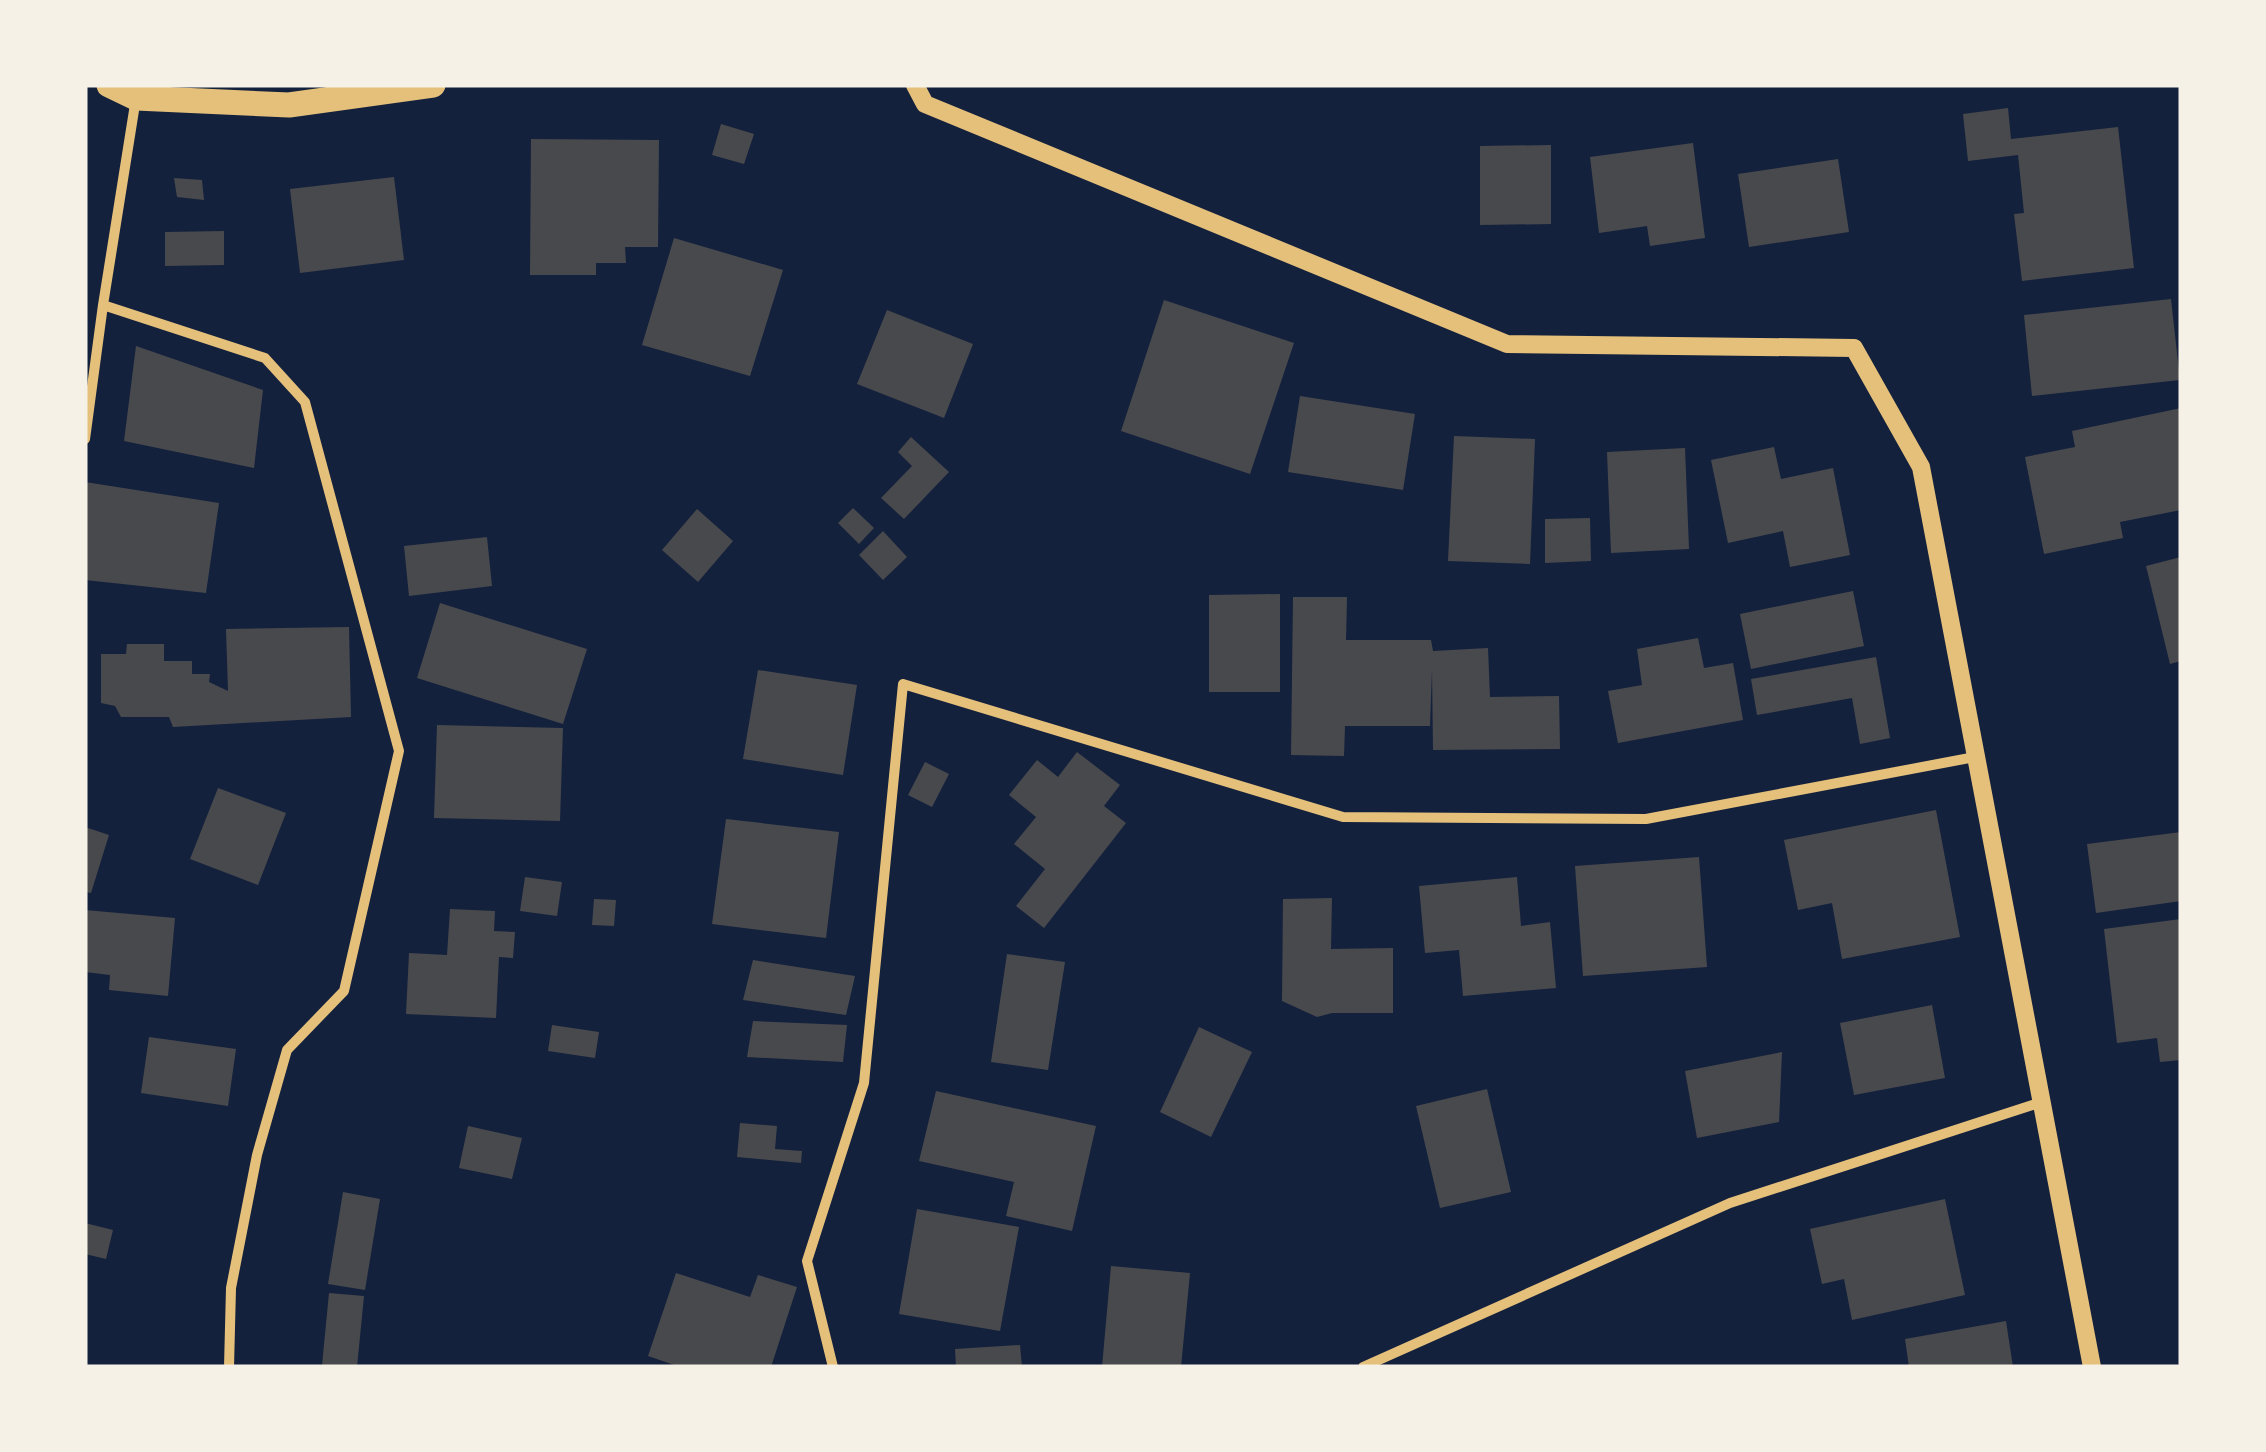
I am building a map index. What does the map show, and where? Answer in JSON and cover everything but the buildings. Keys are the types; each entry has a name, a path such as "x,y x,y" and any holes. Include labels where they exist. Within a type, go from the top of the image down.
{"main road":[{"path":"110,85 136,98 289,105 433,85"}],"street":[{"path":"915,85 925,104 1507,344 1854,348 1921,467 2092,1367"},
{"path":"85,440 136,98"},
{"path":"103,305 265,358 305,402 398,752 344,991 287,1050 257,1154 230,1288 228,1367"},
{"path":"833,1367 807,1261 864,1083 903,684 1343,817 1646,820 1974,758"},
{"path":"1363,1367 1730,1203 2042,1102"}]}
